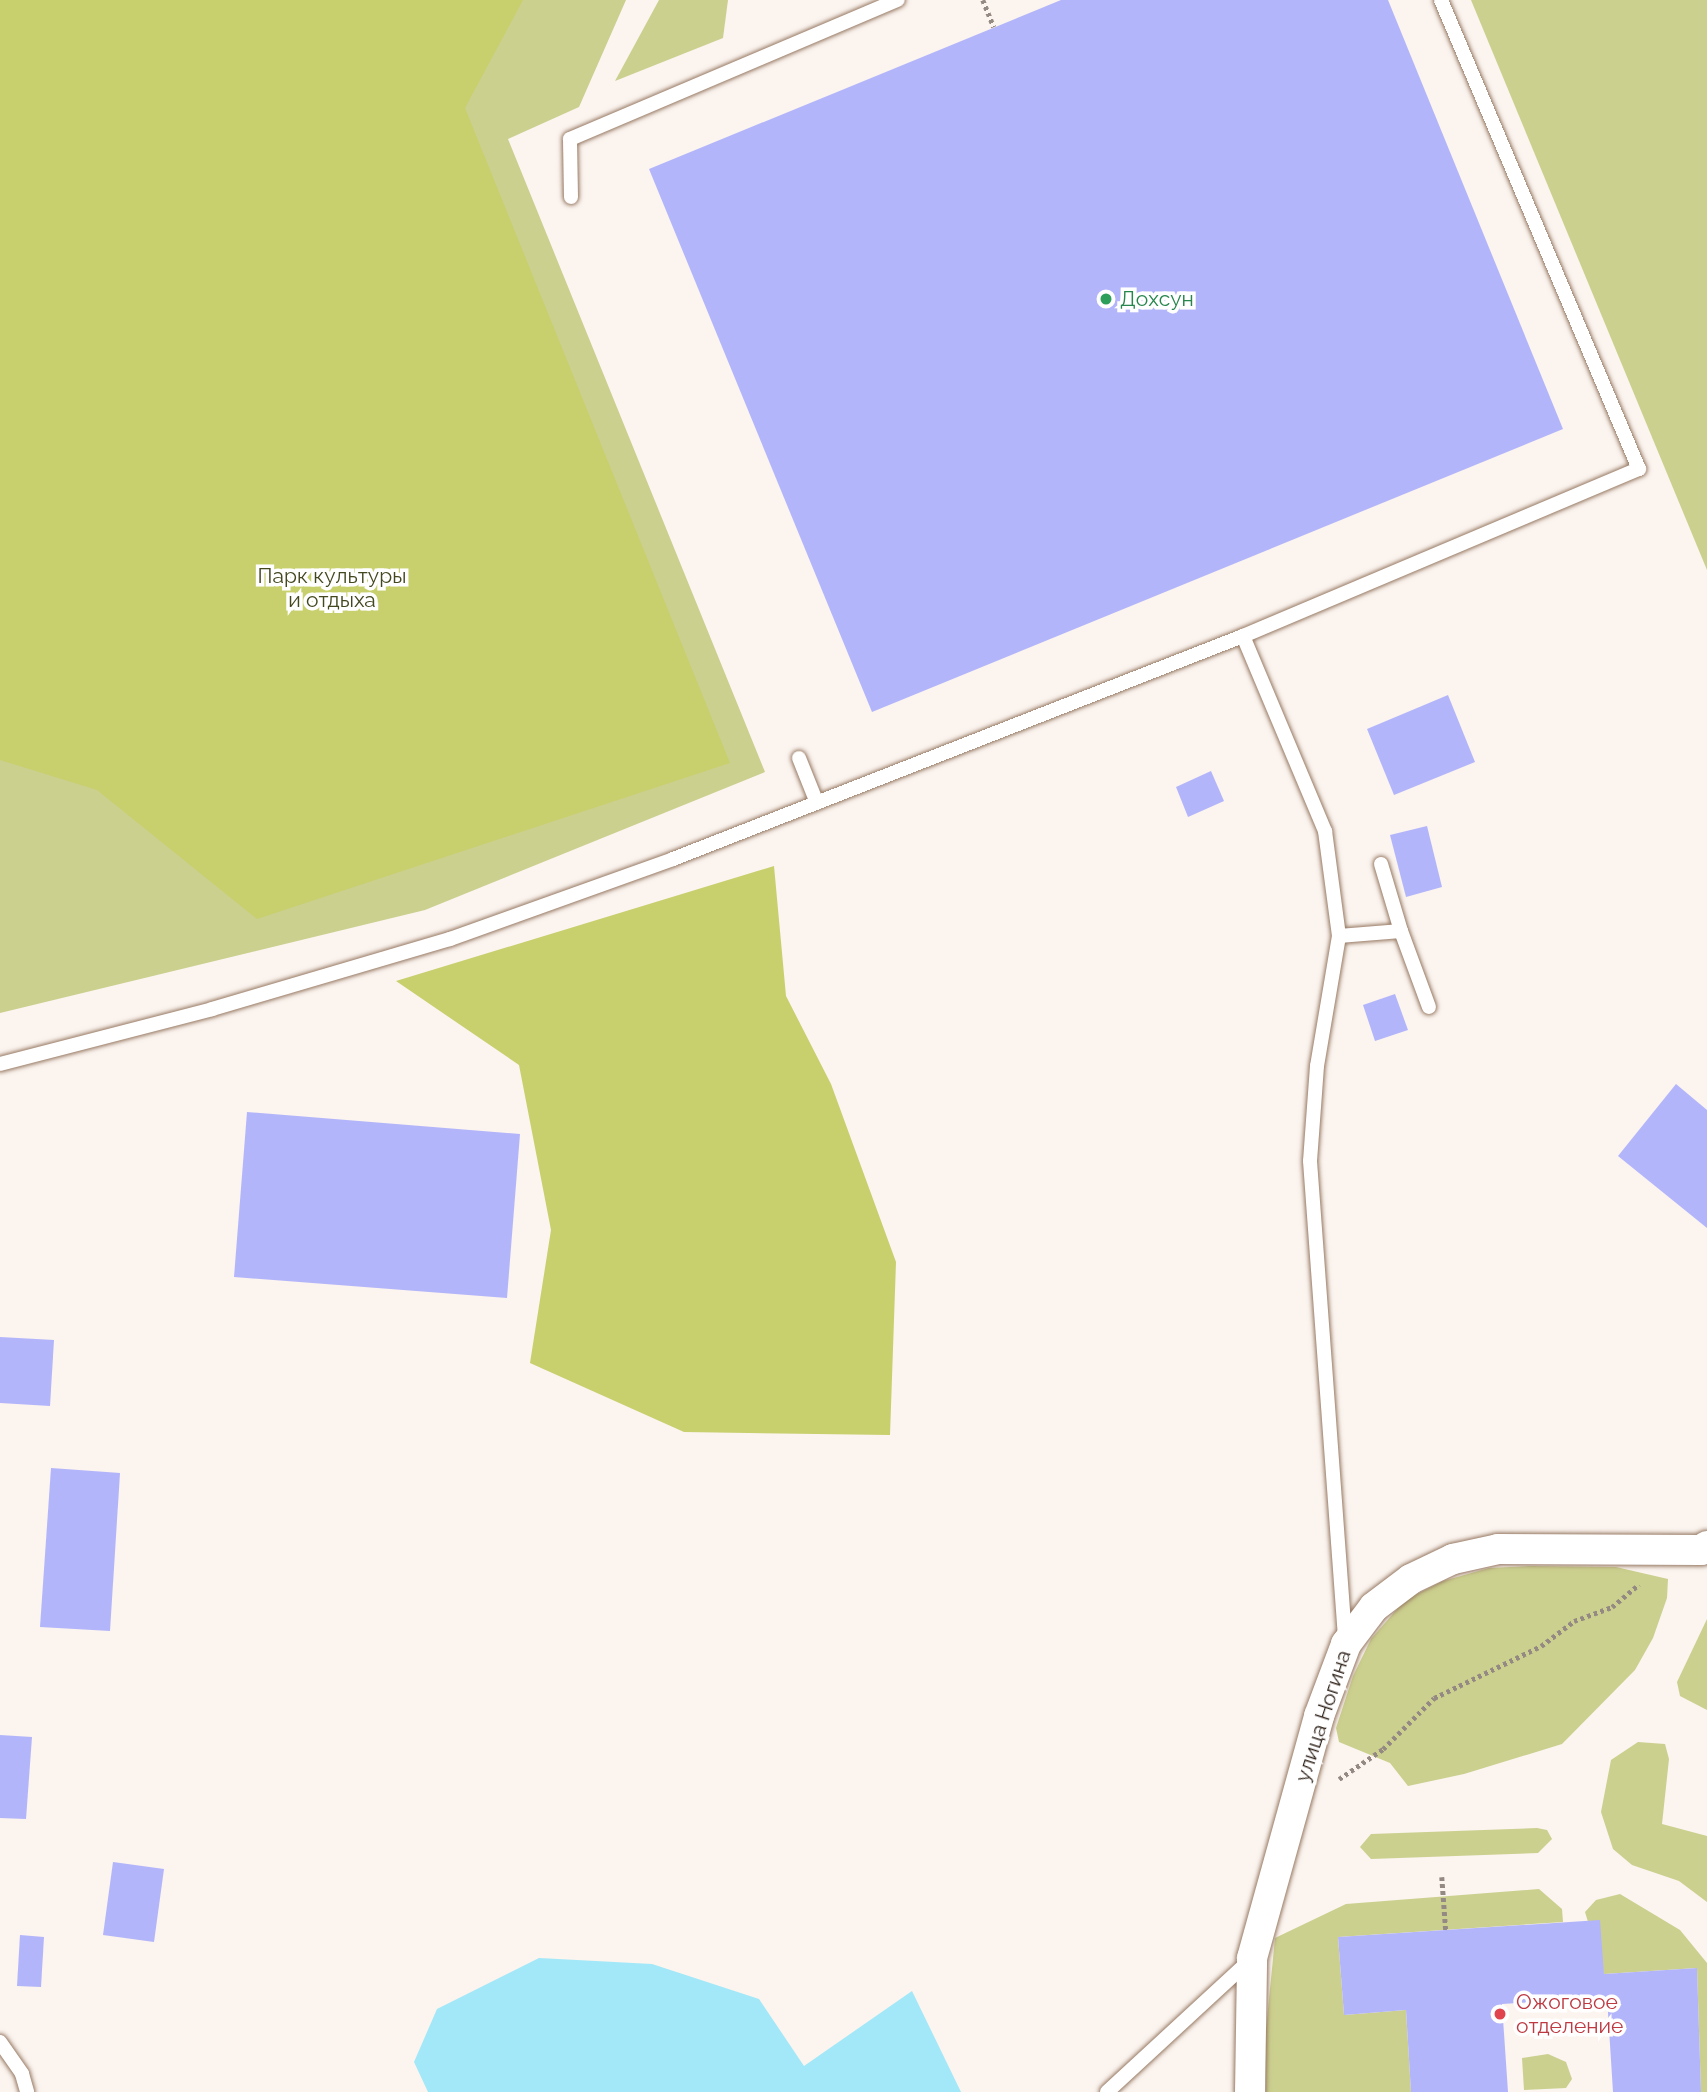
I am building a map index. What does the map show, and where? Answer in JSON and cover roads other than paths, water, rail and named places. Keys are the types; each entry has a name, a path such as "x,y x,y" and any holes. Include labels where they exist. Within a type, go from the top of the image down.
{"street":[{"name":"улица Ногина","path":"1250,2092 1252,1958 1319,1716 1346,1644 1374,1607 1411,1579 1453,1559 1498,1549 1675,1550 1707,1546"}],"lane":[{"path":"570,197 570,139 898,0"},
{"path":"0,1064 212,1009 450,939 817,803 1242,636 1639,469 1441,0"},
{"path":"1242,636 1325,831 1339,936 1317,1066 1310,1161 1346,1644"},
{"path":"799,758 817,803"},
{"path":"1381,864 1401,931 1429,1007"},
{"path":"1339,936 1401,931"},
{"path":"1107,2092 1252,1958"},
{"path":"0,2042 22,2074 27,2092"}],"water":[{"path":"539,1958 652,1964 759,1999 804,2066 912,1991 961,2092 428,2092 414,2062 437,2009"}],"place":[{"name":"Дохсун","path":"1106,299"},
{"name":"Ожоговое отделение","path":"1500,2014"}],"park label":[{"name":"Парк культуры и отдыха","path":"332,588"}]}
